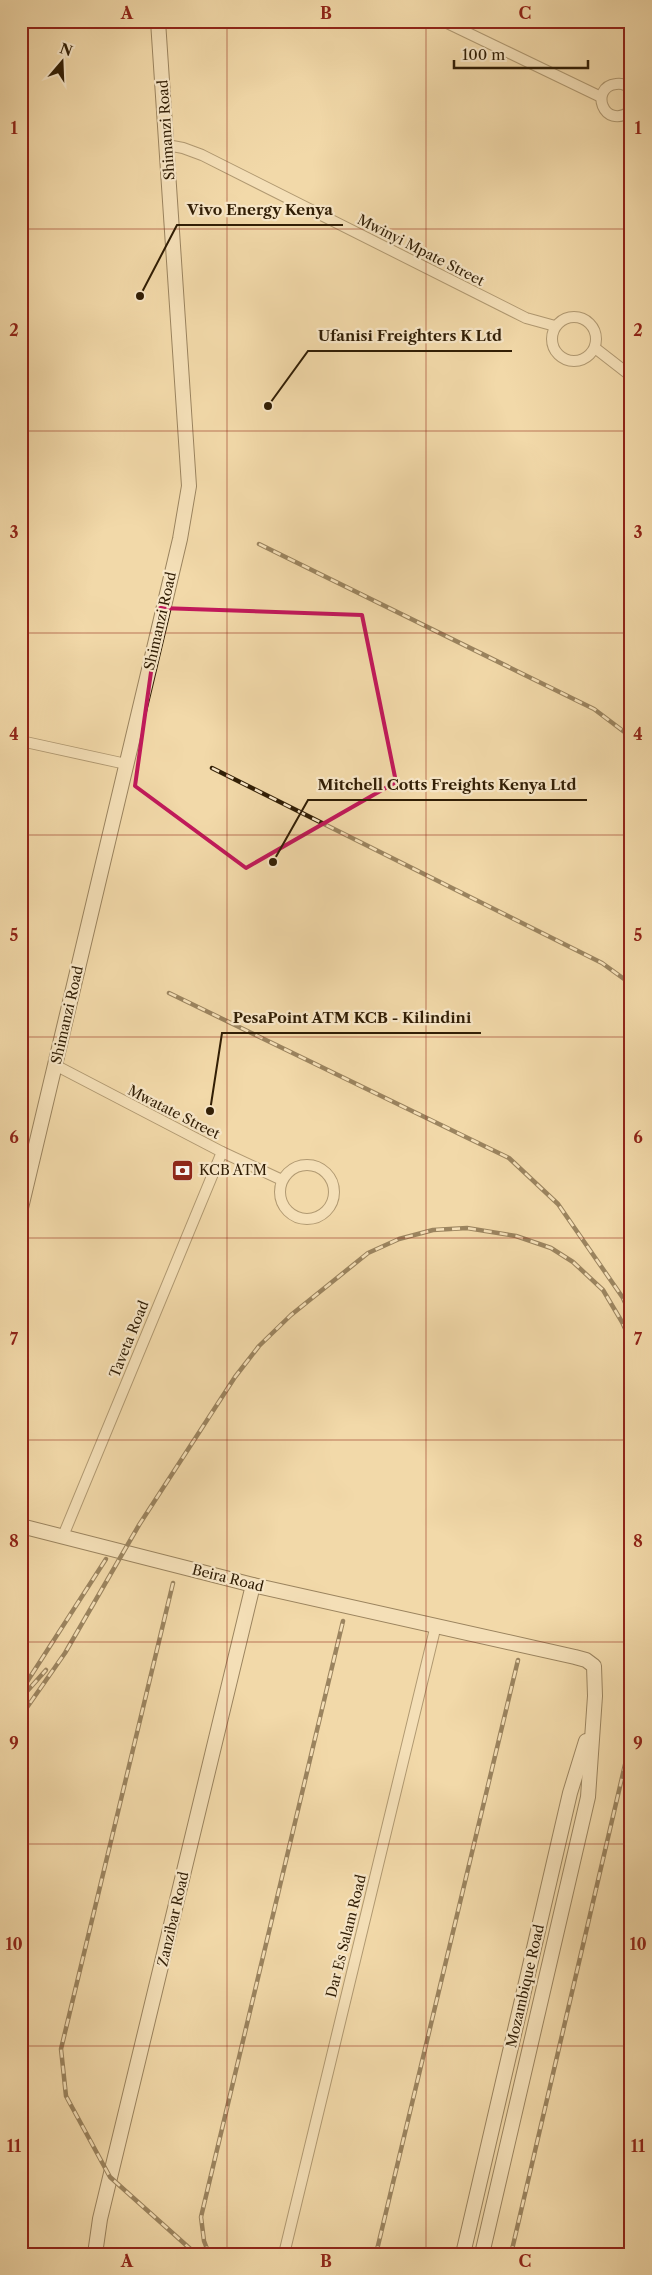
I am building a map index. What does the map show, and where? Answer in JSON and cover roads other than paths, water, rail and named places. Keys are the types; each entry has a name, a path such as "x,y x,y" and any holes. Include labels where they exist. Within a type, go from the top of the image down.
{"main road":[{"name":"Shimanzi Road","path":"21,1208 180,539 189,486 158,21"},
{"name":"Beira Road","path":"21,1526 253,1585 436,1625"},
{"name":"Zanzibar Road","path":"95,2254 100,2219 253,1585"},
{"name":"Mozambique Road","path":"436,1625 586,1660 594,1666 595,1671 588,1797 482,2254"},
{"name":"Mozambique Road","path":"462,2254 570,1793 593,1719"}],"street":[{"path":"443,21 601,97"},
{"path":"631,90 621,83 612,84 605,89 601,97 602,106 607,113 615,117 624,116 631,111"},
{"name":"Mwinyi Mpate Street","path":"167,145 183,148 202,155 526,318 555,326"},
{"path":"577,317 588,322 595,332 595,348 584,359 574,362 565,360 556,354 552,345 551,335 555,326 565,318 577,317"},
{"path":"595,348 631,376"},
{"path":"21,741 126,764"},
{"name":"Mwatate Street","path":"55,1065 222,1152 282,1180"},
{"name":"Taveta Road","path":"63,1536 222,1152"},
{"path":"303,1165 321,1168 328,1174 334,1191 329,1208 314,1218 296,1218 283,1206 279,1188 282,1180 295,1167 303,1165"},
{"name":"Dar Es Salam Road","path":"284,2254 436,1625"}],"railway":[{"path":"259,544 594,709 631,737"},
{"path":"212,768 602,963 631,984"},
{"path":"169,993 509,1158 558,1204 623,1298 631,1316"},
{"path":"21,1716 65,1653 139,1525 235,1377 259,1346 291,1315 368,1253 399,1239 433,1230 467,1228 516,1236 551,1248 573,1262 603,1290 631,1341"},
{"path":"23,1688 106,1559"},
{"path":"173,1583 61,2049 66,2096 110,2177 196,2254"},
{"path":"209,2254 204,2241 201,2217 343,1621"},
{"path":"376,2254 518,1660"},
{"path":"21,1698 46,1670"},
{"path":"511,2254 631,1739"},
{"path":"631,1809 627,1874 631,1905"}],"place":[{"name":"Vivo Energy Kenya","path":"140,296"},
{"name":"Ufanisi Freighters K Ltd","path":"268,406"},
{"name":"Mitchell Cotts Freights Kenya Ltd","path":"273,862"},
{"name":"PesaPoint ATM KCB - Kilindini","path":"210,1111"},
{"name":"KCB ATM","path":"183,1170"}]}
